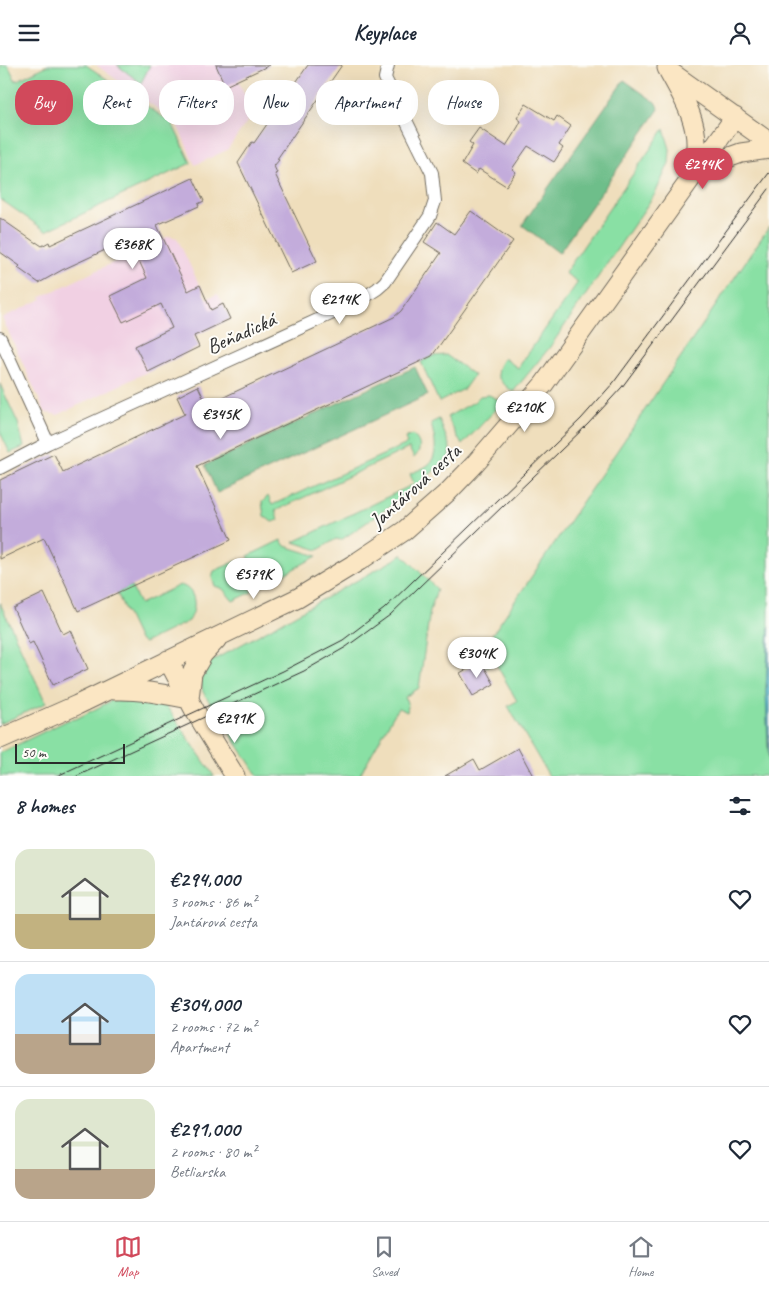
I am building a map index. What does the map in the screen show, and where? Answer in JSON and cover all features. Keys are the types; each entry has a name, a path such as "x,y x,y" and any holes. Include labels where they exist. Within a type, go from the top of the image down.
{"street":[{"name":"Beňadická","path":"0,468 48,443 357,302 385,282 430,216 435,201 432,173 385,78 388,65"},
{"path":"664,67 769,142"},
{"path":"664,67 685,100 696,141 695,156 679,195"},
{"name":"Jantárová cesta","path":"0,739 298,598 344,571 404,531 475,464 544,385 735,117"},
{"path":"700,165 716,162 741,153 769,149"},
{"path":"0,339 48,443"},
{"path":"189,699 192,673 203,654 224,632"},
{"path":"168,660 235,776"},
{"path":"107,690 138,690 189,699"}],"shaded area":[{"path":"96,65 251,65 254,72 238,80 244,93 245,125 227,150 195,165 177,125 234,125 234,80 159,80 159,110 149,103 149,80 117,80"},
{"path":"169,236 177,238 206,299 218,294 230,319 194,336 199,347 58,415 45,412 2,318 42,299 41,297"}],"green space":[{"path":"0,65 8,65 16,80 15,125 73,125 73,80 18,80 48,65 86,65 108,80 83,80 83,125 149,125 149,107 159,114 159,125 173,125 191,163 46,231 0,199"},
{"path":"117,65 150,65 142,80 137,80"},
{"path":"624,80 655,102 659,109 559,253 522,225"},
{"path":"664,129 670,149 669,163 655,194 550,347 513,392 498,377 497,373 500,364 504,358 518,368 578,282 565,273"},
{"path":"769,227 769,627 766,691 769,776 549,776 508,706 517,701 495,662 487,667 479,654"},
{"path":"446,355 474,375 464,389 439,402 421,362 432,356"},
{"path":"415,367 428,395 217,493 205,465"},
{"path":"0,384 18,423 24,447 10,453 0,432"},
{"path":"489,395 503,402 462,445 447,417 474,402 480,396"},
{"path":"439,419 450,447 449,457 411,492 341,540 336,539 318,550 294,542 414,484 410,474 428,465 434,456 435,440 431,423"},
{"path":"412,435 419,443 418,452 414,458 409,448 275,511 279,520 272,522 264,516 262,502 268,496 272,505 407,444 405,438"},
{"path":"281,540 285,546 317,556 263,586 248,556"},
{"path":"402,554 437,589 430,611 419,688 405,697 408,706 407,712 398,708 359,776 258,776 203,692 201,676 203,670 208,663"},
{"path":"237,561 252,592 233,601 223,589 215,586 212,578 214,571"},
{"path":"180,585 190,591 194,600 192,616 189,621 144,643 139,640 117,593 131,586 140,604"},
{"path":"0,603 46,703 0,724"},
{"path":"140,686 156,691 214,776 0,776 0,753 68,720 76,719"}],"water":[{"path":"769,627 769,757 766,691"}],"building":[{"path":"216,65 270,65 234,82 234,80 222,80"},
{"path":"308,65 342,65 332,80 316,80 316,103 306,117 306,80 298,80"},
{"path":"526,104 554,121 557,116 571,126 559,145 563,148 554,162 528,146 512,169 516,172 506,186 479,169 476,174 462,164 473,145 469,142 479,128 506,146 521,121 517,118"},
{"path":"266,125 301,125 274,166 277,173 275,174 317,261 291,273 238,163 252,142 254,143"},
{"path":"193,178 204,201 198,204 199,206 157,225 188,291 200,285 211,310 223,304 230,319 194,336 199,347 148,372 135,346 172,328 161,304 123,322 110,296 147,278 129,239 62,270 39,283 0,252 0,218 36,243 42,246 49,242 50,245"},
{"path":"471,211 513,241 432,356 197,466 231,540 78,611 44,538 0,559 0,480 54,454 63,472 185,414 177,397 198,386 207,405 394,317 401,311 441,253 424,242 437,222 454,234"},
{"path":"44,593 63,634 71,630 88,669 53,685 33,642 29,644 13,608"},
{"path":"481,661 494,684 473,696 460,673"},
{"path":"518,748 533,776 445,776 474,759 480,770"}],"tram line":[{"path":"57,776 283,671 343,640 384,609 581,419 614,382 769,173"},
{"path":"77,776 304,671 346,647 390,615 588,424 622,387 769,189"}]}
